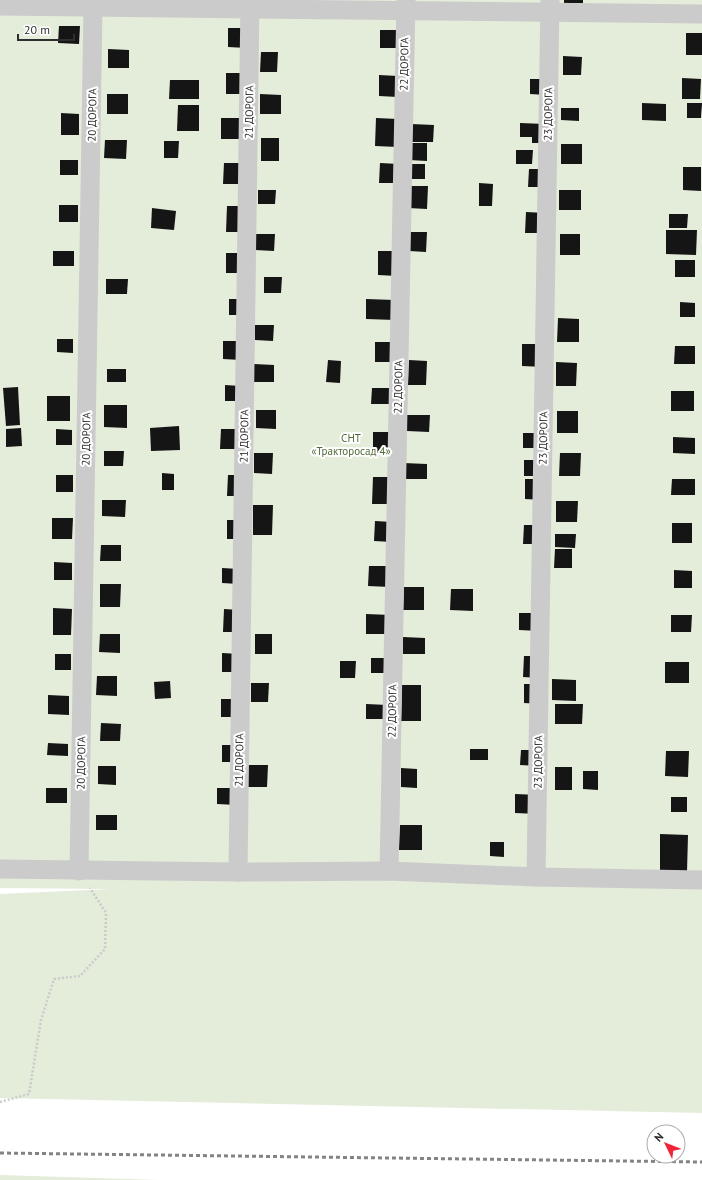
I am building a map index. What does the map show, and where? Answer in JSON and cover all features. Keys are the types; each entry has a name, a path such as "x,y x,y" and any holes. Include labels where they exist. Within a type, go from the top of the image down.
{"street":[{"path":"0,6 94,2 550,6 702,14"},
{"name":"20 ДОРОГА","path":"79,871 94,2"},
{"name":"21 ДОРОГА","path":"238,872 250,4"},
{"name":"22 ДОРОГА","path":"389,871 406,5"},
{"name":"23 ДОРОГА","path":"536,877 550,6"},
{"path":"0,869 238,872 389,871 536,877 702,880"}],"path":[{"path":"0,1102 29,1094 41,1020 54,979 80,976 105,949 106,913 79,871"}],"green space":[{"name":"СНТ «Тракторосад 4»","path":"0,0 702,0 702,1113 0,1098 0,894 112,889 0,888"},
{"path":"0,1175 159,1180 0,1180"}],"building":[{"path":"564,0 583,0 583,3 564,3"},
{"path":"59,26 80,26 79,44 58,43"},
{"path":"228,28 247,28 247,48 228,47"},
{"path":"380,30 398,30 397,48 380,48"},
{"path":"686,33 702,33 702,55 686,55"},
{"path":"108,49 129,50 129,68 108,68"},
{"path":"261,52 278,52 277,72 260,72"},
{"path":"563,56 582,57 581,75 563,75"},
{"path":"226,73 246,73 246,94 226,94"},
{"path":"379,75 398,76 398,97 379,96"},
{"path":"682,78 701,79 700,99 682,99"},
{"path":"530,79 547,79 546,95 530,94"},
{"path":"170,80 199,80 199,99 169,99"},
{"path":"107,94 128,94 128,114 107,114"},
{"path":"260,94 281,95 281,114 260,114"},
{"path":"642,103 666,104 666,121 642,120"},
{"path":"687,103 702,103 701,118 687,118"},
{"path":"178,105 199,105 199,131 177,131"},
{"path":"561,108 579,108 579,121 561,120"},
{"path":"61,113 79,114 79,135 61,135"},
{"path":"221,118 245,118 245,139 221,139"},
{"path":"376,118 398,119 398,147 375,146"},
{"path":"520,123 545,124 544,143 532,143 532,137 520,137"},
{"path":"411,124 434,125 433,142 411,142"},
{"path":"261,138 279,138 279,161 261,161"},
{"path":"105,140 127,140 126,159 104,158"},
{"path":"164,141 179,141 178,158 164,158"},
{"path":"409,143 427,143 427,161 409,160"},
{"path":"561,144 582,144 582,164 561,164"},
{"path":"516,150 533,150 532,164 516,164"},
{"path":"60,160 78,160 78,175 60,175"},
{"path":"224,163 246,163 245,184 223,184"},
{"path":"380,163 399,164 398,183 379,183"},
{"path":"410,164 425,164 425,179 409,179"},
{"path":"683,167 701,167 701,191 683,190"},
{"path":"529,169 547,169 547,187 528,187"},
{"path":"479,183 493,184 492,206 479,206"},
{"path":"409,186 428,186 427,209 408,208"},
{"path":"258,190 276,190 275,204 258,204"},
{"path":"559,190 581,190 581,210 559,210"},
{"path":"59,205 78,205 78,222 59,222"},
{"path":"227,206 246,206 246,232 226,232"},
{"path":"152,208 176,211 174,230 151,228"},
{"path":"526,212 546,213 546,233 525,233"},
{"path":"669,214 688,214 687,228 669,228"},
{"path":"666,230 697,230 696,255 666,254"},
{"path":"410,232 427,232 426,252 409,251"},
{"path":"255,234 275,234 274,251 255,250"},
{"path":"560,234 580,234 580,255 560,255"},
{"path":"53,251 74,251 74,266 53,266"},
{"path":"378,251 397,251 397,276 378,275"},
{"path":"226,253 245,253 245,273 226,273"},
{"path":"675,260 695,260 695,277 675,277"},
{"path":"264,277 282,277 281,293 264,293"},
{"path":"106,279 128,279 127,294 106,294"},
{"path":"229,299 246,299 245,315 229,315"},
{"path":"366,299 395,300 395,320 366,319"},
{"path":"680,302 695,303 695,317 680,317"},
{"path":"558,318 579,319 579,342 557,342"},
{"path":"255,325 274,325 273,341 255,340"},
{"path":"57,339 73,339 73,353 57,352"},
{"path":"223,341 242,341 241,360 223,359"},
{"path":"375,342 394,342 394,362 375,362"},
{"path":"522,344 544,344 544,367 522,366"},
{"path":"675,346 695,346 695,364 674,364"},
{"path":"328,360 341,361 340,383 326,382"},
{"path":"409,360 427,361 426,385 408,385"},
{"path":"556,362 577,363 576,386 556,386"},
{"path":"253,364 274,365 274,382 253,382"},
{"path":"107,369 126,369 126,382 107,382"},
{"path":"225,385 241,386 241,401 225,401"},
{"path":"18,387 20,425 6,426 3,388"},
{"path":"372,388 391,388 391,404 371,404"},
{"path":"671,391 694,391 694,411 671,411"},
{"path":"47,396 70,396 70,421 47,421"},
{"path":"104,405 127,405 127,428 104,427"},
{"path":"256,410 276,410 276,429 256,428"},
{"path":"557,411 578,411 578,433 557,433"},
{"path":"407,415 430,415 429,432 407,431"},
{"path":"179,426 180,450 151,451 150,428"},
{"path":"21,428 22,446 6,447 6,429"},
{"path":"56,429 72,430 72,445 56,445"},
{"path":"221,429 242,429 242,449 220,449"},
{"path":"373,432 392,432 392,454 373,453"},
{"path":"523,433 544,433 543,448 523,448"},
{"path":"673,437 695,438 695,454 673,453"},
{"path":"104,451 124,451 123,466 104,466"},
{"path":"254,453 273,453 272,474 254,473"},
{"path":"560,453 581,453 580,476 559,476"},
{"path":"524,460 539,460 539,476 524,476"},
{"path":"403,463 427,464 427,479 403,479"},
{"path":"162,473 174,474 174,490 162,490"},
{"path":"56,475 73,475 73,492 56,492"},
{"path":"228,475 242,475 242,496 227,496"},
{"path":"373,477 391,477 390,504 372,504"},
{"path":"525,479 543,479 542,500 525,499"},
{"path":"672,479 695,479 695,495 671,495"},
{"path":"102,500 126,500 125,517 102,516"},
{"path":"556,501 578,501 577,522 556,522"},
{"path":"253,505 273,505 272,535 253,535"},
{"path":"52,518 73,518 72,539 52,539"},
{"path":"227,520 242,520 242,539 227,539"},
{"path":"375,521 392,522 392,542 374,541"},
{"path":"672,523 692,523 692,543 672,543"},
{"path":"524,525 541,525 540,544 523,544"},
{"path":"555,534 576,534 575,548 555,547"},
{"path":"101,545 121,545 121,561 100,561"},
{"path":"555,549 572,549 572,568 554,568"},
{"path":"54,562 72,563 72,580 54,580"},
{"path":"369,566 390,566 390,587 368,586"},
{"path":"222,568 239,569 239,584 222,583"},
{"path":"674,570 692,571 692,588 674,588"},
{"path":"100,584 121,584 120,607 100,607"},
{"path":"404,587 424,587 424,610 403,610"},
{"path":"451,589 473,589 473,611 450,610"},
{"path":"53,608 72,609 71,635 53,635"},
{"path":"224,609 240,610 239,632 223,632"},
{"path":"519,613 540,613 539,631 519,630"},
{"path":"366,614 391,615 390,634 366,634"},
{"path":"671,615 692,615 691,632 671,632"},
{"path":"100,634 120,634 120,653 99,652"},
{"path":"255,634 272,634 272,654 255,654"},
{"path":"403,637 425,638 425,654 403,654"},
{"path":"222,653 240,654 240,672 222,672"},
{"path":"55,654 71,654 71,670 55,670"},
{"path":"524,656 539,656 539,678 523,677"},
{"path":"371,658 390,658 389,673 371,673"},
{"path":"340,661 356,661 355,678 340,678"},
{"path":"665,662 689,662 689,683 665,683"},
{"path":"97,676 117,676 117,696 96,695"},
{"path":"552,679 576,680 576,701 552,700"},
{"path":"170,681 171,698 155,699 154,682"},
{"path":"251,683 269,683 268,702 251,702"},
{"path":"524,684 540,684 540,704 524,703"},
{"path":"402,685 421,685 421,721 401,721"},
{"path":"48,695 69,696 69,715 48,714"},
{"path":"221,699 238,699 238,717 221,717"},
{"path":"366,704 388,705 388,719 366,719"},
{"path":"555,704 583,704 582,724 555,724"},
{"path":"101,723 121,724 120,741 100,741"},
{"path":"48,743 68,744 68,756 47,755"},
{"path":"222,745 236,745 236,762 222,762"},
{"path":"470,749 488,749 488,760 470,760"},
{"path":"521,750 538,750 538,766 520,765"},
{"path":"666,751 689,751 688,777 665,776"},
{"path":"248,765 268,765 267,787 248,787"},
{"path":"98,766 116,766 116,785 98,784"},
{"path":"555,767 572,767 572,790 555,790"},
{"path":"401,768 417,769 417,788 401,787"},
{"path":"583,771 598,771 598,790 583,789"},
{"path":"46,788 67,788 67,803 46,803"},
{"path":"217,788 237,788 237,805 217,804"},
{"path":"515,794 539,795 538,814 515,813"},
{"path":"671,797 687,797 687,812 671,812"},
{"path":"96,815 117,815 117,830 96,830"},
{"path":"400,825 422,825 422,850 399,850"},
{"path":"660,834 688,835 687,872 660,871"},
{"path":"490,842 504,842 504,857 490,856"}],"railway":[{"path":"0,1153 702,1162"}]}
